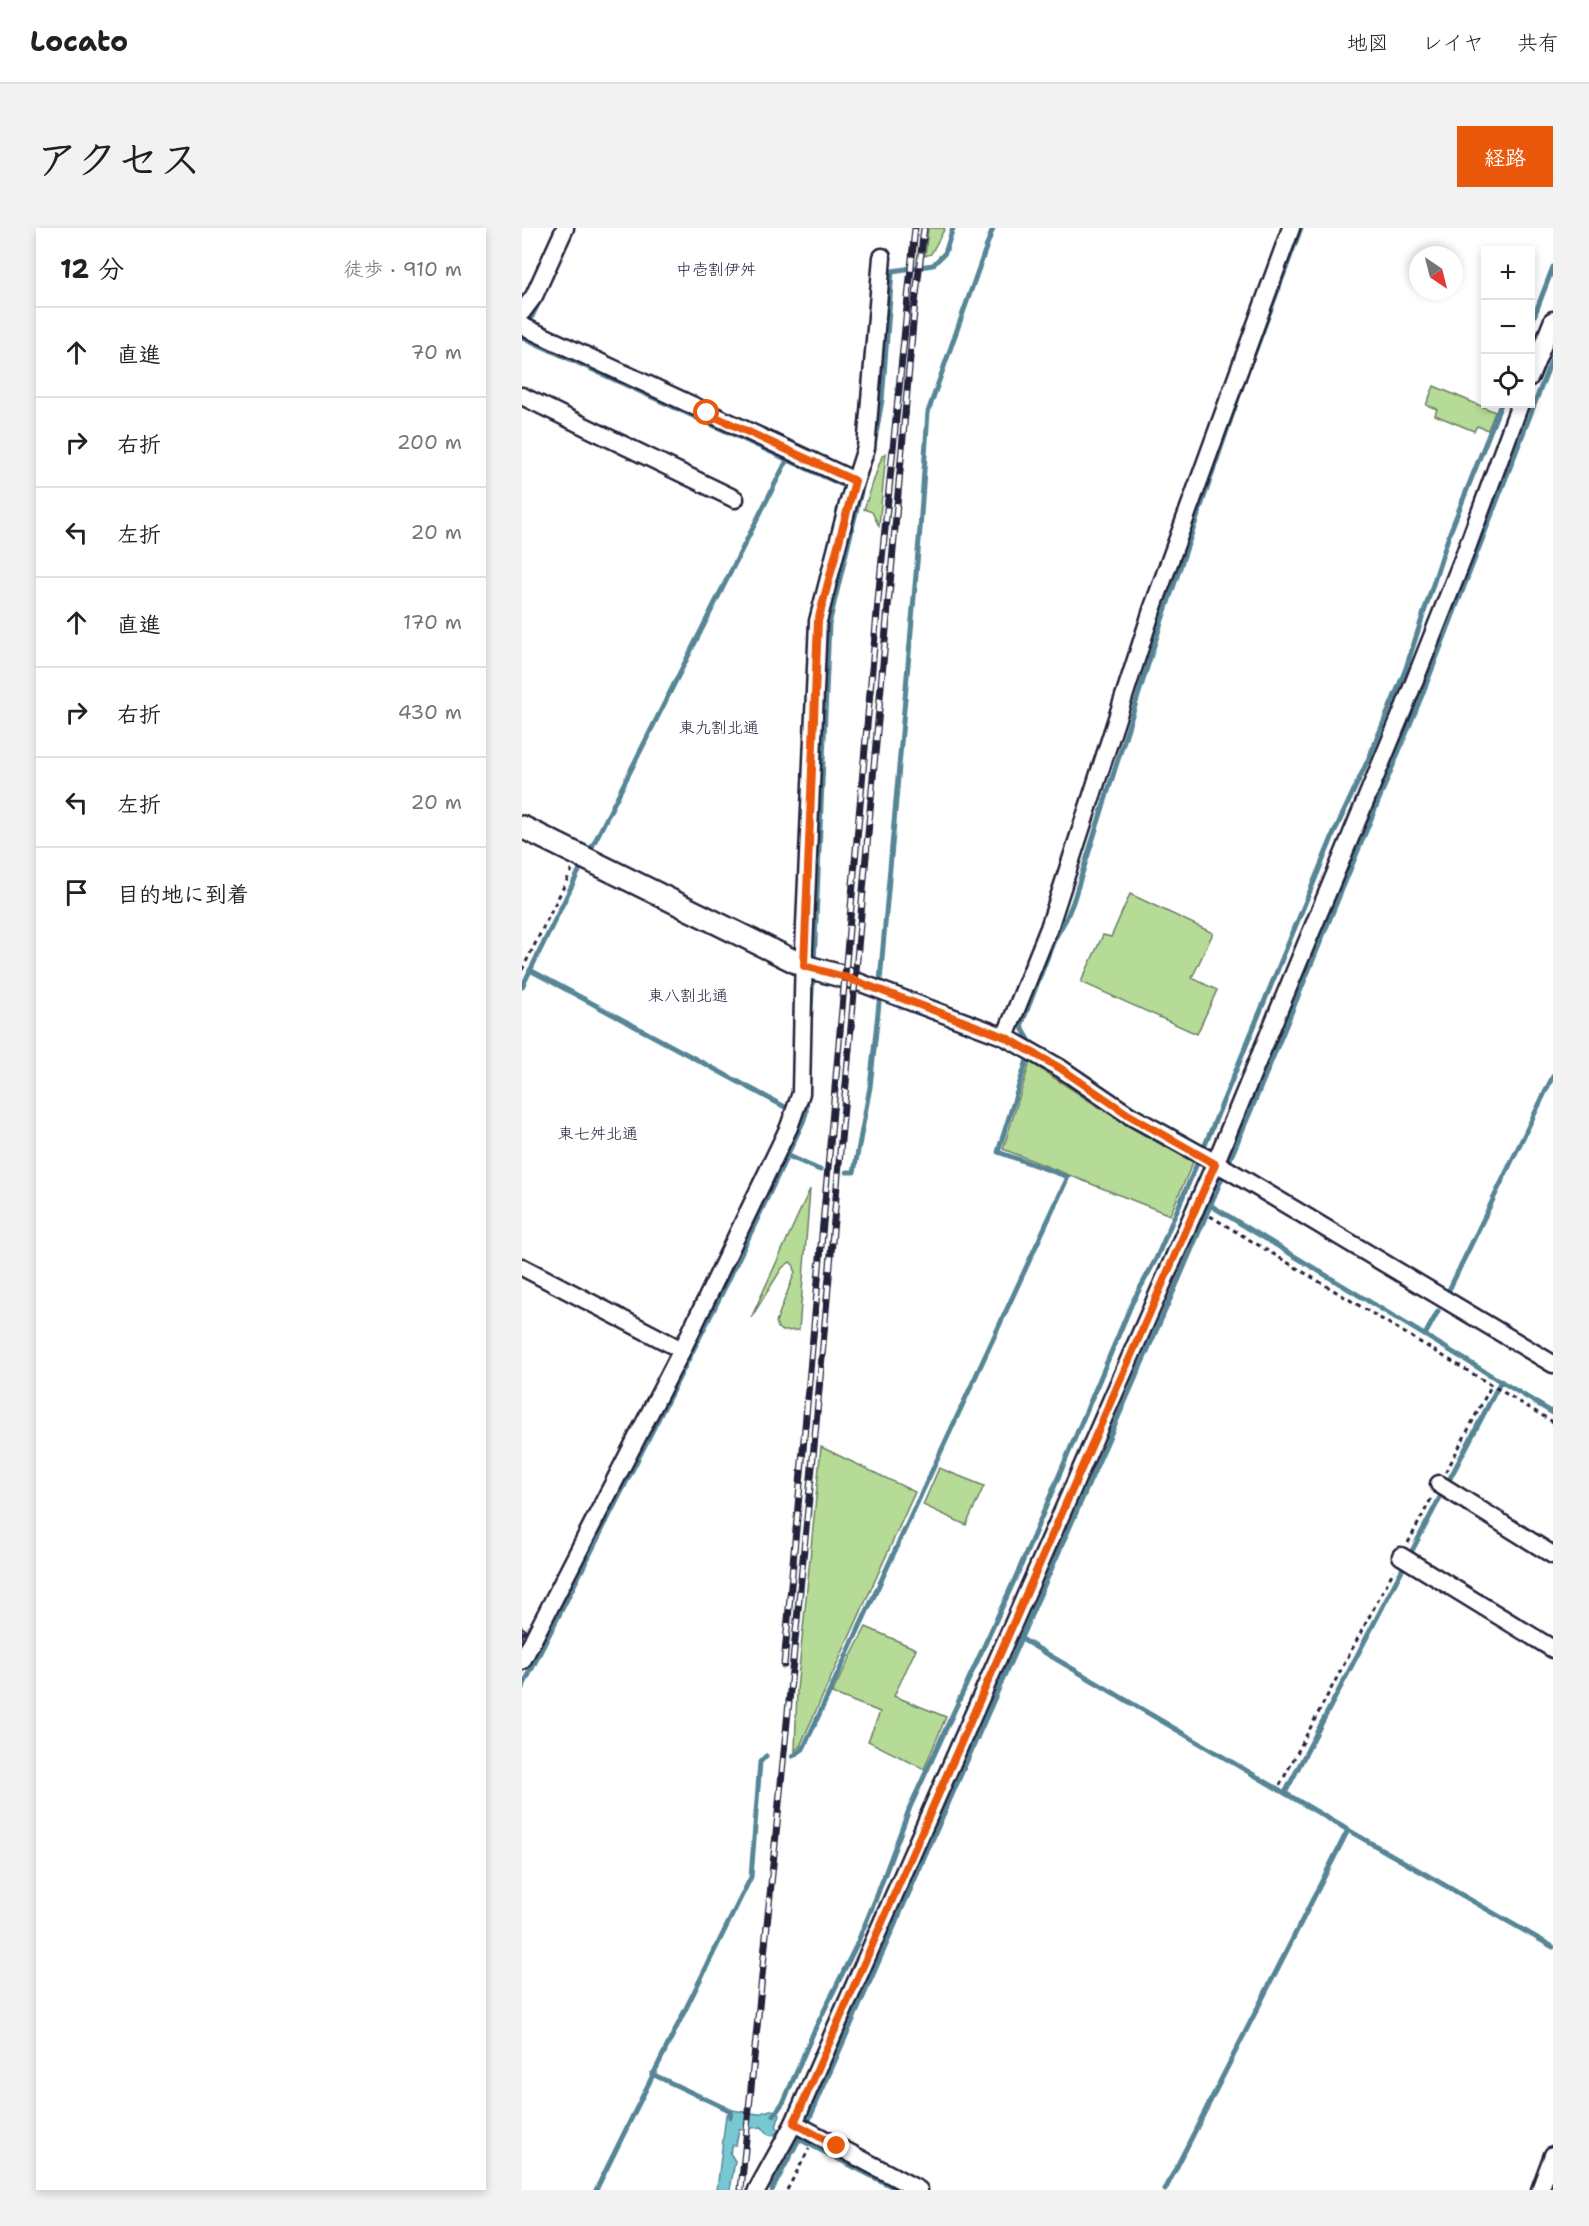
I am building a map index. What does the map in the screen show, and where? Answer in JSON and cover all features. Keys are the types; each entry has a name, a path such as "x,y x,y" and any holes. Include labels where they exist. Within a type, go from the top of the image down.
{"street":[{"path":"522,312 534,296 565,228"},
{"path":"1005,1037 1049,928 1153,608 1291,228"},
{"path":"522,1661 682,1350 789,1126 801,1093 811,968 818,621 853,487 866,448 882,257"},
{"path":"1535,365 1553,320"},
{"path":"522,326 853,487"},
{"path":"522,396 735,499"},
{"path":"757,2190 803,2132 1214,1163 1403,710 1464,556 1519,408"},
{"path":"522,827 811,968 850,979 1005,1037 1060,1068 1129,1115 1553,1364"},
{"path":"522,1267 682,1350"},
{"path":"1443,1487 1553,1555"},
{"path":"1406,1559 1552,1645"},
{"path":"803,2132 919,2190"},
{"path":"1547,2186 1553,2155"}],"path":[{"path":"522,970 579,855"},
{"path":"1215,1218 1553,1422"},
{"path":"1280,1785 1406,1559 1493,1387"},
{"path":"787,2190 803,2132"}],"green space":[{"path":"928,228 945,228 931,254 925,256"},
{"path":"1434,386 1481,408 1495,412 1488,430 1477,426 1474,431 1435,415 1437,409 1426,405"},
{"path":"886,453 879,526 872,512 864,509 882,456"},
{"path":"1130,894 1213,933 1192,978 1217,990 1197,1034 1081,982 1103,935 1111,937"},
{"path":"1030,1062 1128,1126 1193,1162 1170,1215 1003,1149"},
{"path":"810,1189 799,1330 782,1331 776,1322 795,1272 790,1262 782,1268 751,1318"},
{"path":"821,1447 915,1492 800,1746 795,1751 797,1690"},
{"path":"939,1468 984,1486 966,1525 923,1505"},
{"path":"866,1627 916,1649 894,1696 946,1717 924,1769 868,1741 880,1712 832,1693"}],"water":[{"path":"732,2110 758,2114 770,2110 778,2111 780,2114 776,2127 779,2131 772,2136 767,2134 762,2127 739,2129 736,2145 733,2145 730,2153 735,2161 730,2190 717,2190 726,2115"}],"waterway":[{"path":"874,445 882,400 892,271 933,265 945,253 953,228"},
{"path":"880,981 920,529 928,412 993,228"},
{"path":"1252,360 1301,228"},
{"path":"1535,314 1553,267"},
{"path":"528,325 539,302"},
{"path":"522,337 851,489"},
{"path":"772,2190 808,2122 1254,1103 1422,695 1553,356"},
{"path":"1031,1043 1021,1026 1054,940 1073,902 1162,620 1248,369"},
{"path":"774,2115 784,2101 814,2031 856,1946 910,1807 1019,1570 1132,1303 1156,1259 1205,1145 1334,833 1368,760 1405,671 1449,535 1499,408"},
{"path":"591,849 787,460"},
{"path":"814,964 829,624 863,483"},
{"path":"522,987 581,867"},
{"path":"530,970 787,1108"},
{"path":"810,1027 813,973"},
{"path":"847,1172 854,1172 870,1087 879,1003"},
{"path":"793,1756 803,1749 1068,1177 998,1152 1027,1060"},
{"path":"1449,1290 1553,1076"},
{"path":"522,1688 728,1281 803,1122 807,1096"},
{"path":"788,1156 820,1170"},
{"path":"1210,1205 1553,1413"},
{"path":"1425,1335 1438,1311"},
{"path":"1285,1793 1501,1381"},
{"path":"1020,1638 1553,1947"},
{"path":"596,2190 751,1877 760,1762 766,1756"},
{"path":"1165,2190 1348,1830"},
{"path":"652,2074 731,2111 730,2117"},
{"path":"799,2139 899,2190"}],"railway":[{"path":"784,1665 880,579 915,228"},
{"path":"741,2190 814,1447 914,312 924,228"}],"district":[{"name":"中壱割伊舛","path":"716,269"},
{"name":"東九割北通","path":"719,727"},
{"name":"東八割北通","path":"688,995"},
{"name":"東七舛北通","path":"598,1133"}],"route":[{"path":"707,413 855,481 818,621 804,966 845,977 1005,1037 1060,1068 1129,1115 1215,1164 794,2123 837,2146"}]}
